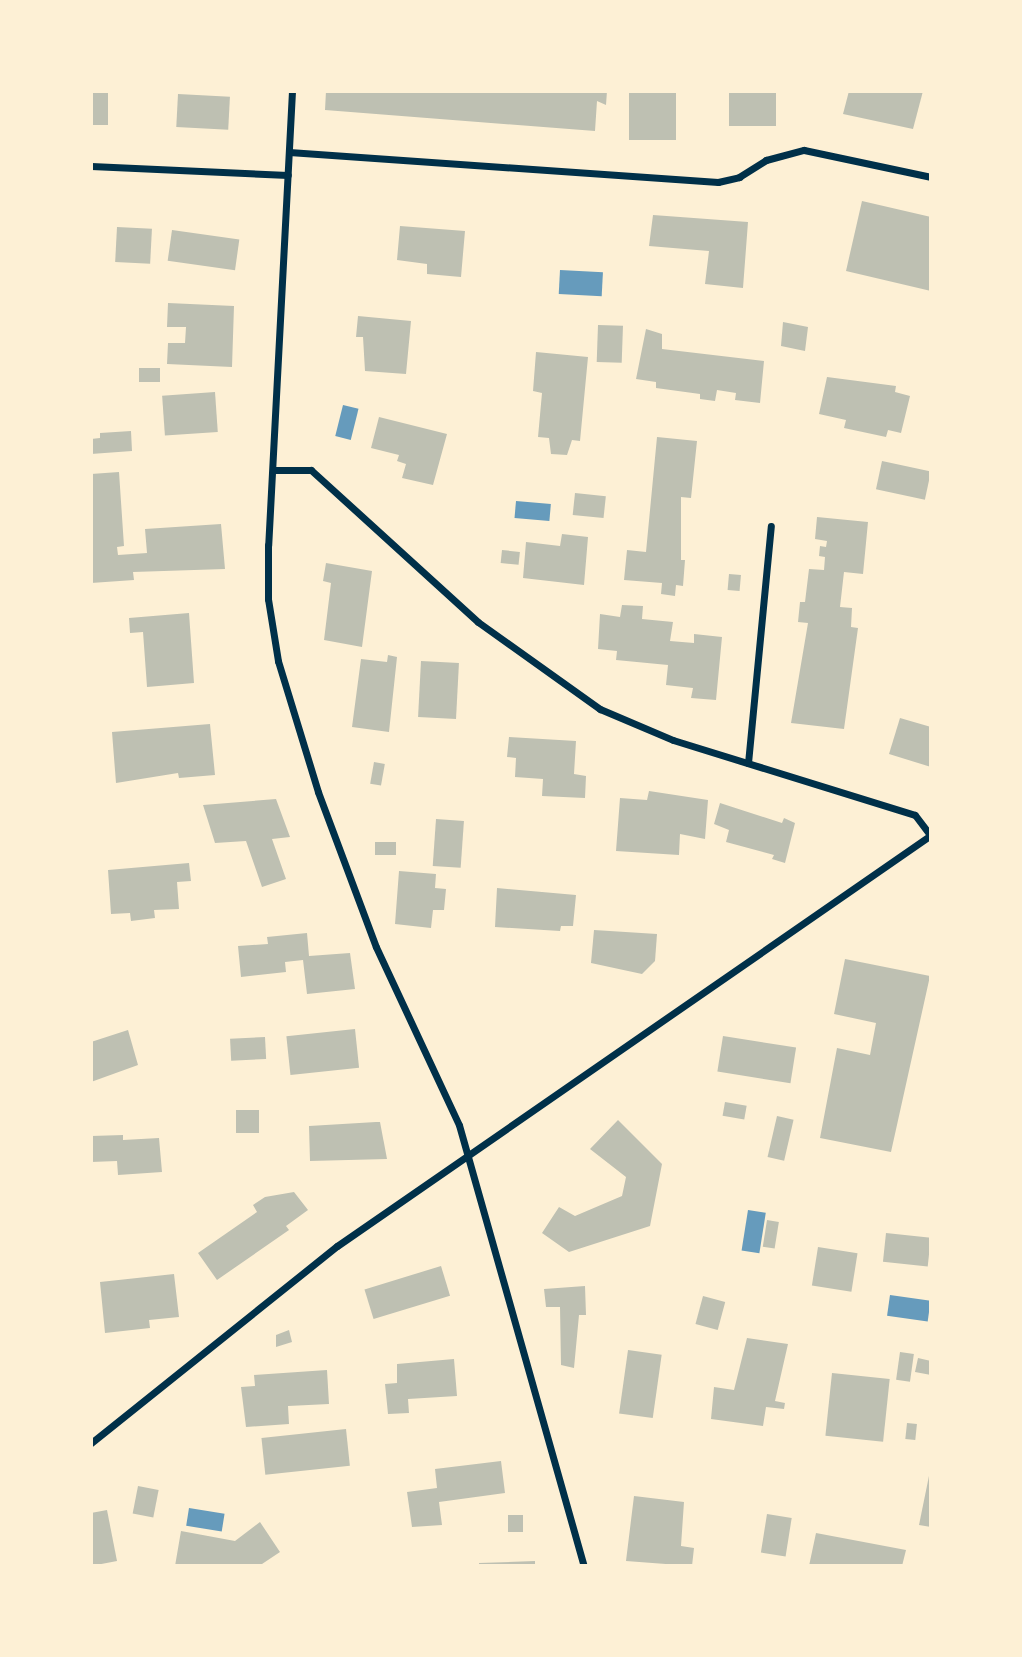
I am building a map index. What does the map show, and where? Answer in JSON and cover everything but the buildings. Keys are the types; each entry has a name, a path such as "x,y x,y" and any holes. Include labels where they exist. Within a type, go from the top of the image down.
{"street":[{"path":"292,91 268,599 290,707 376,947 459,1125 584,1566"},
{"path":"289,152 718,182 739,177 766,160 804,150 931,177"},
{"path":"91,166 289,175"},
{"path":"91,1443 337,1246 931,835 915,816 673,740 600,709 478,622 311,470 274,470"},
{"path":"748,763 771,526"}],"water":[{"path":"560,270 603,272 602,296 559,294"},
{"path":"343,405 359,409 351,440 335,436"},
{"path":"516,501 551,504 549,521 515,518"},
{"path":"748,1210 766,1213 759,1253 742,1250"},
{"path":"890,1295 931,1301 928,1322 887,1316"},
{"path":"189,1508 225,1514 222,1531 186,1526"}]}
